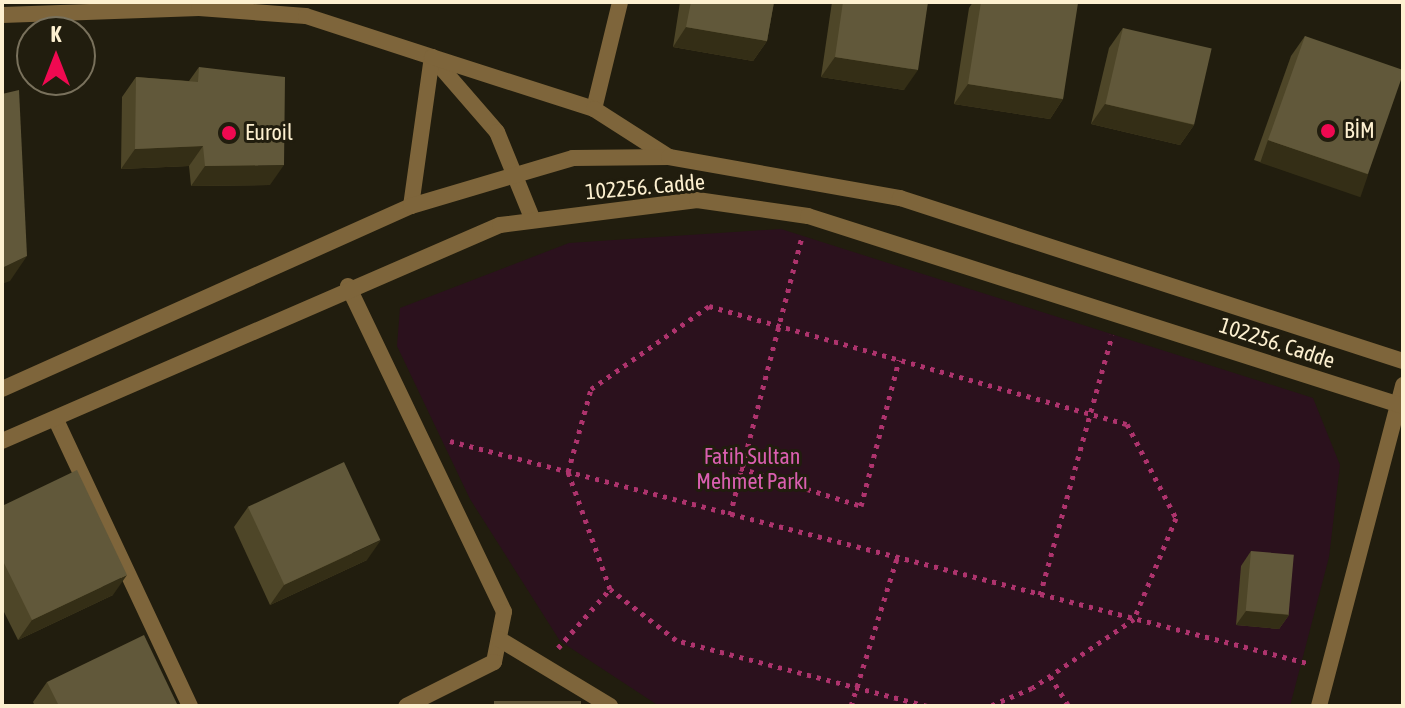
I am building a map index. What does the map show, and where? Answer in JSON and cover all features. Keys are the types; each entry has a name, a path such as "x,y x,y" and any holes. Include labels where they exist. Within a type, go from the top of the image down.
{"street":[{"path":"594,109 620,2"},
{"path":"2,15 199,8 306,16 594,109 669,157"},
{"path":"432,57 497,132 517,169 533,220"},
{"path":"411,206 432,57"},
{"name":"102256. Cadde","path":"2,389 411,206 517,169 573,158 669,157 900,198 1403,361"},
{"name":"102256. Cadde","path":"2,441 56,420 348,286 500,225 697,200 808,216 1401,405"},
{"path":"348,286 504,612 494,662 406,706"},
{"path":"1319,706 1401,405 1403,385"},
{"path":"56,420 190,706"},
{"path":"499,639 610,706"}],"path":[{"path":"730,515 775,325 808,216"},
{"path":"927,706 676,640 610,589 568,472 591,389 709,306 1127,424 1176,518 1134,619 1050,676 990,706"},
{"path":"1040,595 1117,315"},
{"path":"740,468 861,506 899,360"},
{"path":"421,439 568,472 1328,668"},
{"path":"851,706 897,558"},
{"path":"551,668 560,641 610,589"},
{"path":"1050,676 1069,706"}],"green space":[{"name":"Fatih Sultan Mehmet Parkı","path":"781,229 1313,398 1340,465 1329,557 1290,706 659,706 560,641 470,499 397,346 400,308 569,243"}],"building":[{"path":"691,2 774,2 767,41 686,27"},
{"path":"843,2 928,2 918,70 835,57"},
{"path":"981,2 1078,3 1063,99 968,84"},
{"path":"1123,28 1212,48 1194,124 1105,104"},
{"path":"1305,36 1403,70 1368,174 1268,140"},
{"path":"199,67 285,77 284,165 205,166 203,146 135,149 136,77 198,82"},
{"path":"16,91 16,96 19,96 27,256 2,268 2,94"},
{"path":"344,462 380,540 284,585 248,507"},
{"path":"77,470 127,575 32,620 2,559 2,506"},
{"path":"1251,551 1294,555 1289,615 1246,611"},
{"path":"144,635 178,706 59,706 47,682"},
{"path":"494,701 581,701 581,706 494,706"}],"place":[{"name":"BİM","path":"1328,131"},
{"name":"Euroil","path":"229,133"}]}
